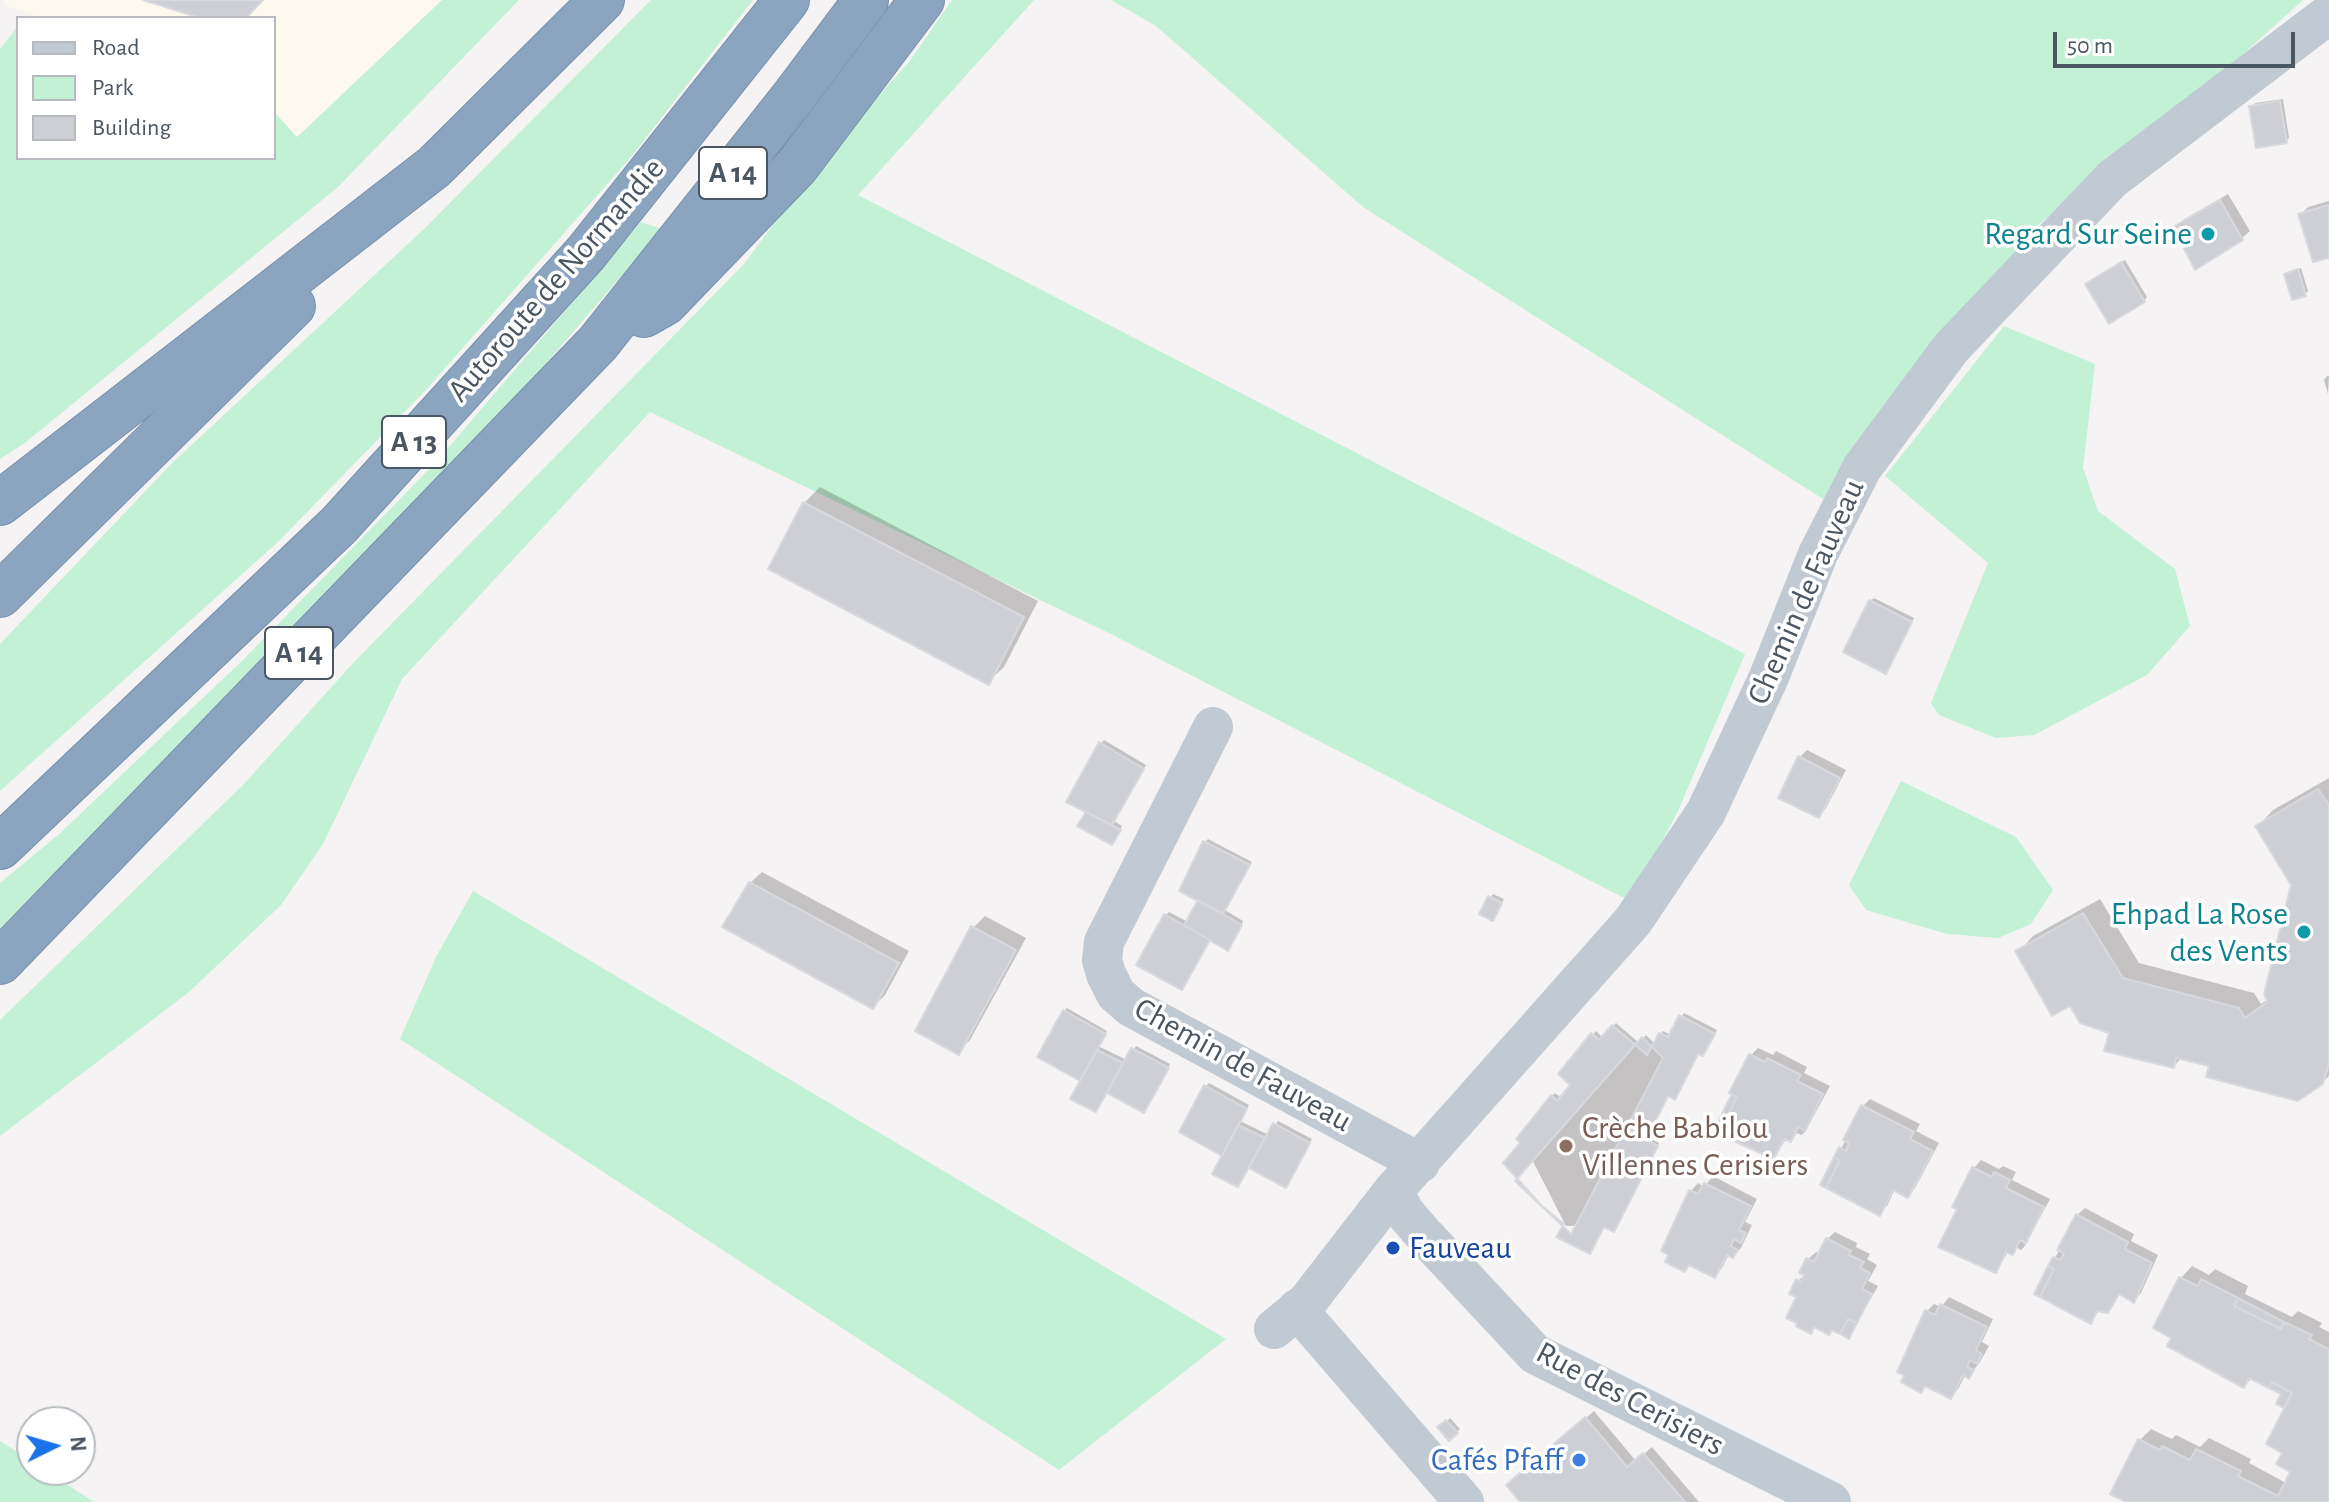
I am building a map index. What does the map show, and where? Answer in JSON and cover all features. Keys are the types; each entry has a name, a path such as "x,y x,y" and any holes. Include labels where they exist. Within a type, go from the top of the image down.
{"highway":[{"path":"0,595 602,0"},
{"name":"Autoroute de Normandie","path":"0,847 339,525 586,253 787,0"},
{"name":"A 14","path":"0,962 598,343 866,0"},
{"path":"598,343 665,303 797,166 922,0"},
{"path":"0,503 434,167"}],"street":[{"name":"Chemin de Fauveau","path":"1464,1502 1285,1319 1307,1302 1406,1177 1633,921 1677,857 1706,812 1769,677 1818,554 1862,468 1951,348 2112,179 2329,14"},
{"name":"Chemin de Fauveau","path":"1213,727 1104,942 1102,960 1106,974 1116,994 1131,1007 1406,1177"},
{"name":"Rue des Cerisiers","path":"1406,1177 1405,1213 1535,1354 1831,1502"}],"shaded area":[{"path":"5,0 442,0 297,137 276,114 276,16 37,16 4,5"}],"green space":[{"path":"442,0 519,0 338,187 26,442 0,459 0,49 16,29 16,160 276,160 276,114 297,137"},
{"path":"651,0 753,0 631,157 424,392 279,541 0,791 0,644 170,465 423,230"},
{"path":"952,0 1034,0 858,195 1745,654 1678,811 1630,901 1111,634 650,412 402,679 323,844 281,905 189,992 0,1136 0,1020 243,785 355,661 744,264 819,162 909,62"},
{"path":"1111,0 2303,0 2178,113 2039,224 1872,455 1823,499 1363,207 1156,26"},
{"path":"641,222 662,229 441,485 0,937 0,883 58,835 242,661 436,462"},
{"path":"2004,326 2095,364 2083,468 2098,511 2175,569 2190,626 2147,675 2034,735 1996,738 1939,715 1931,703 1988,563 1885,476"},
{"path":"1901,781 2016,837 2053,890 2031,924 1998,938 1947,934 1866,910 1849,885"},
{"path":"473,891 1226,1339 1059,1470 400,1039 436,957"},
{"path":"0,1441 16,1451 16,1486 70,1486 94,1502 0,1502"}],"building":[{"path":"143,0 263,0 248,16 194,16"},
{"path":"2280,101 2287,143 2256,148 2249,106"},
{"name":"Regard Sur Seine","path":"2220,200 2243,240 2195,270 2173,227"},
{"path":"2329,205 2329,258 2313,262 2298,214"},
{"path":"2121,262 2145,302 2109,324 2085,284"},
{"path":"2298,269 2306,296 2292,300 2284,274"},
{"path":"803,502 1024,617 989,685 768,569"},
{"path":"1869,600 1912,622 1886,674 1843,652"},
{"path":"1099,742 1144,769 1112,825 1066,802"},
{"path":"1798,756 1840,778 1819,818 1778,798"},
{"name":"Ehpad La Rose des Vents","path":"2318,789 2329,805 2329,1063 2323,1084 2298,1101 2206,1077 2209,1066 2176,1058 2174,1068 2104,1051 2109,1033 2080,1023 2070,1006 2052,1016 2015,951 2083,913 2123,978 2239,1008 2245,1018 2267,1002 2264,994 2291,885 2255,826"},
{"path":"1086,812 1121,830 1112,845 1077,826"},
{"path":"1203,841 1250,865 1223,914 1179,891"},
{"path":"749,882 899,963 873,1009 722,927"},
{"path":"1488,896 1502,903 1493,921 1479,914"},
{"path":"1198,900 1242,925 1228,951 1184,925"},
{"path":"1164,914 1210,940 1182,990 1136,965"},
{"path":"971,926 1016,950 959,1055 915,1031"},
{"path":"1063,1010 1106,1034 1080,1081 1037,1057"},
{"path":"1679,1015 1715,1034 1703,1056 1698,1054 1675,1100 1668,1096 1646,1140 1658,1146 1614,1232 1604,1227 1590,1254 1556,1237 1564,1224 1542,1206 1503,1163 1520,1143 1516,1139 1551,1095 1557,1101 1570,1085 1558,1074 1591,1033 1599,1040 1612,1025 1647,1055 1659,1033 1668,1037"},
{"path":"1642,1037 1663,1058 1571,1234 1515,1181"},
{"path":"1131,1048 1169,1068 1144,1113 1107,1093"},
{"path":"1097,1050 1123,1063 1096,1112 1070,1099"},
{"path":"1749,1054 1765,1062 1767,1058 1801,1075 1797,1081 1823,1094 1805,1131 1798,1127 1791,1142 1784,1139 1774,1159 1718,1134 1737,1097 1729,1093"},
{"path":"1204,1085 1247,1109 1222,1156 1179,1132"},
{"path":"1732,1094 1737,1097 1718,1134 1713,1131"},
{"path":"1861,1105 1914,1132 1910,1139 1933,1151 1908,1198 1893,1190 1880,1216 1826,1188 1840,1160 1834,1157 1839,1147 1846,1151 1849,1143 1843,1140"},
{"path":"1273,1123 1310,1143 1286,1188 1249,1168"},
{"path":"1238,1125 1265,1138 1238,1187 1212,1174"},
{"path":"1834,1157 1840,1160 1826,1188 1820,1185"},
{"path":"1972,1167 1992,1177 1994,1172 2010,1180 2006,1188 2044,1207 2026,1243 2020,1240 2013,1255 2006,1252 1996,1273 1938,1247 1957,1209 1952,1207"},
{"path":"1704,1183 1751,1206 1739,1230 1746,1233 1741,1243 1734,1239 1731,1246 1738,1250 1733,1258 1727,1255 1715,1278 1689,1265 1685,1272 1665,1262 1668,1255 1661,1251 1689,1190 1698,1194"},
{"path":"2076,1214 2128,1242 2125,1249 2152,1263 2134,1303 2119,1294 2108,1313 2097,1311 2091,1324 2040,1297 2054,1269 2048,1266 2053,1257 2060,1260 2062,1257 2064,1253 2057,1250"},
{"path":"1826,1238 1864,1262 1860,1268 1870,1273 1862,1289 1872,1294 1857,1323 1848,1319 1840,1334 1832,1330 1829,1335 1814,1327 1811,1334 1786,1318 1796,1297 1789,1294 1796,1279 1801,1282 1803,1278 1804,1275 1799,1273 1806,1258 1814,1262"},
{"path":"2048,1266 2054,1269 2040,1297 2034,1294"},
{"path":"2179,1277 2198,1286 2201,1279 2238,1298 2234,1306 2281,1329 2284,1322 2312,1335 2309,1339 2329,1349 2329,1502 2126,1502 2110,1494 2138,1439 2160,1450 2162,1446 2190,1460 2196,1449 2241,1471 2238,1476 2278,1496 2290,1472 2276,1464 2282,1453 2266,1444 2292,1393 2272,1382 2269,1388 2249,1378 2244,1388 2167,1346 2171,1338 2153,1328"},
{"path":"2238,1298 2284,1322 2281,1329 2234,1306"},
{"path":"1940,1304 1987,1327 1976,1350 1982,1354 1977,1364 1970,1360 1967,1367 1974,1370 1969,1379 1963,1375 1951,1399 1925,1386 1921,1393 1901,1382 1904,1375 1897,1372 1925,1310 1935,1315"},
{"path":"1848,1319 1857,1323 1849,1339 1840,1334"},
{"path":"2272,1382 2292,1393 2284,1408 2276,1404 2281,1394 2269,1388"},
{"name":"Cafés Pfaff","path":"1585,1417 1627,1467 1643,1453 1685,1502 1520,1502 1506,1485"},
{"path":"1446,1420 1458,1433 1449,1441 1437,1427"}],"place":[{"name":"Regard Sur Seine","path":"2208,234"},
{"name":"Ehpad La Rose des Vents","path":"2304,932"},
{"name":"Crèche Babilou Villennes Cerisiers","path":"1566,1146"},
{"name":"Fauveau","path":"1393,1248"},
{"name":"Cafés Pfaff","path":"1579,1460"}]}
